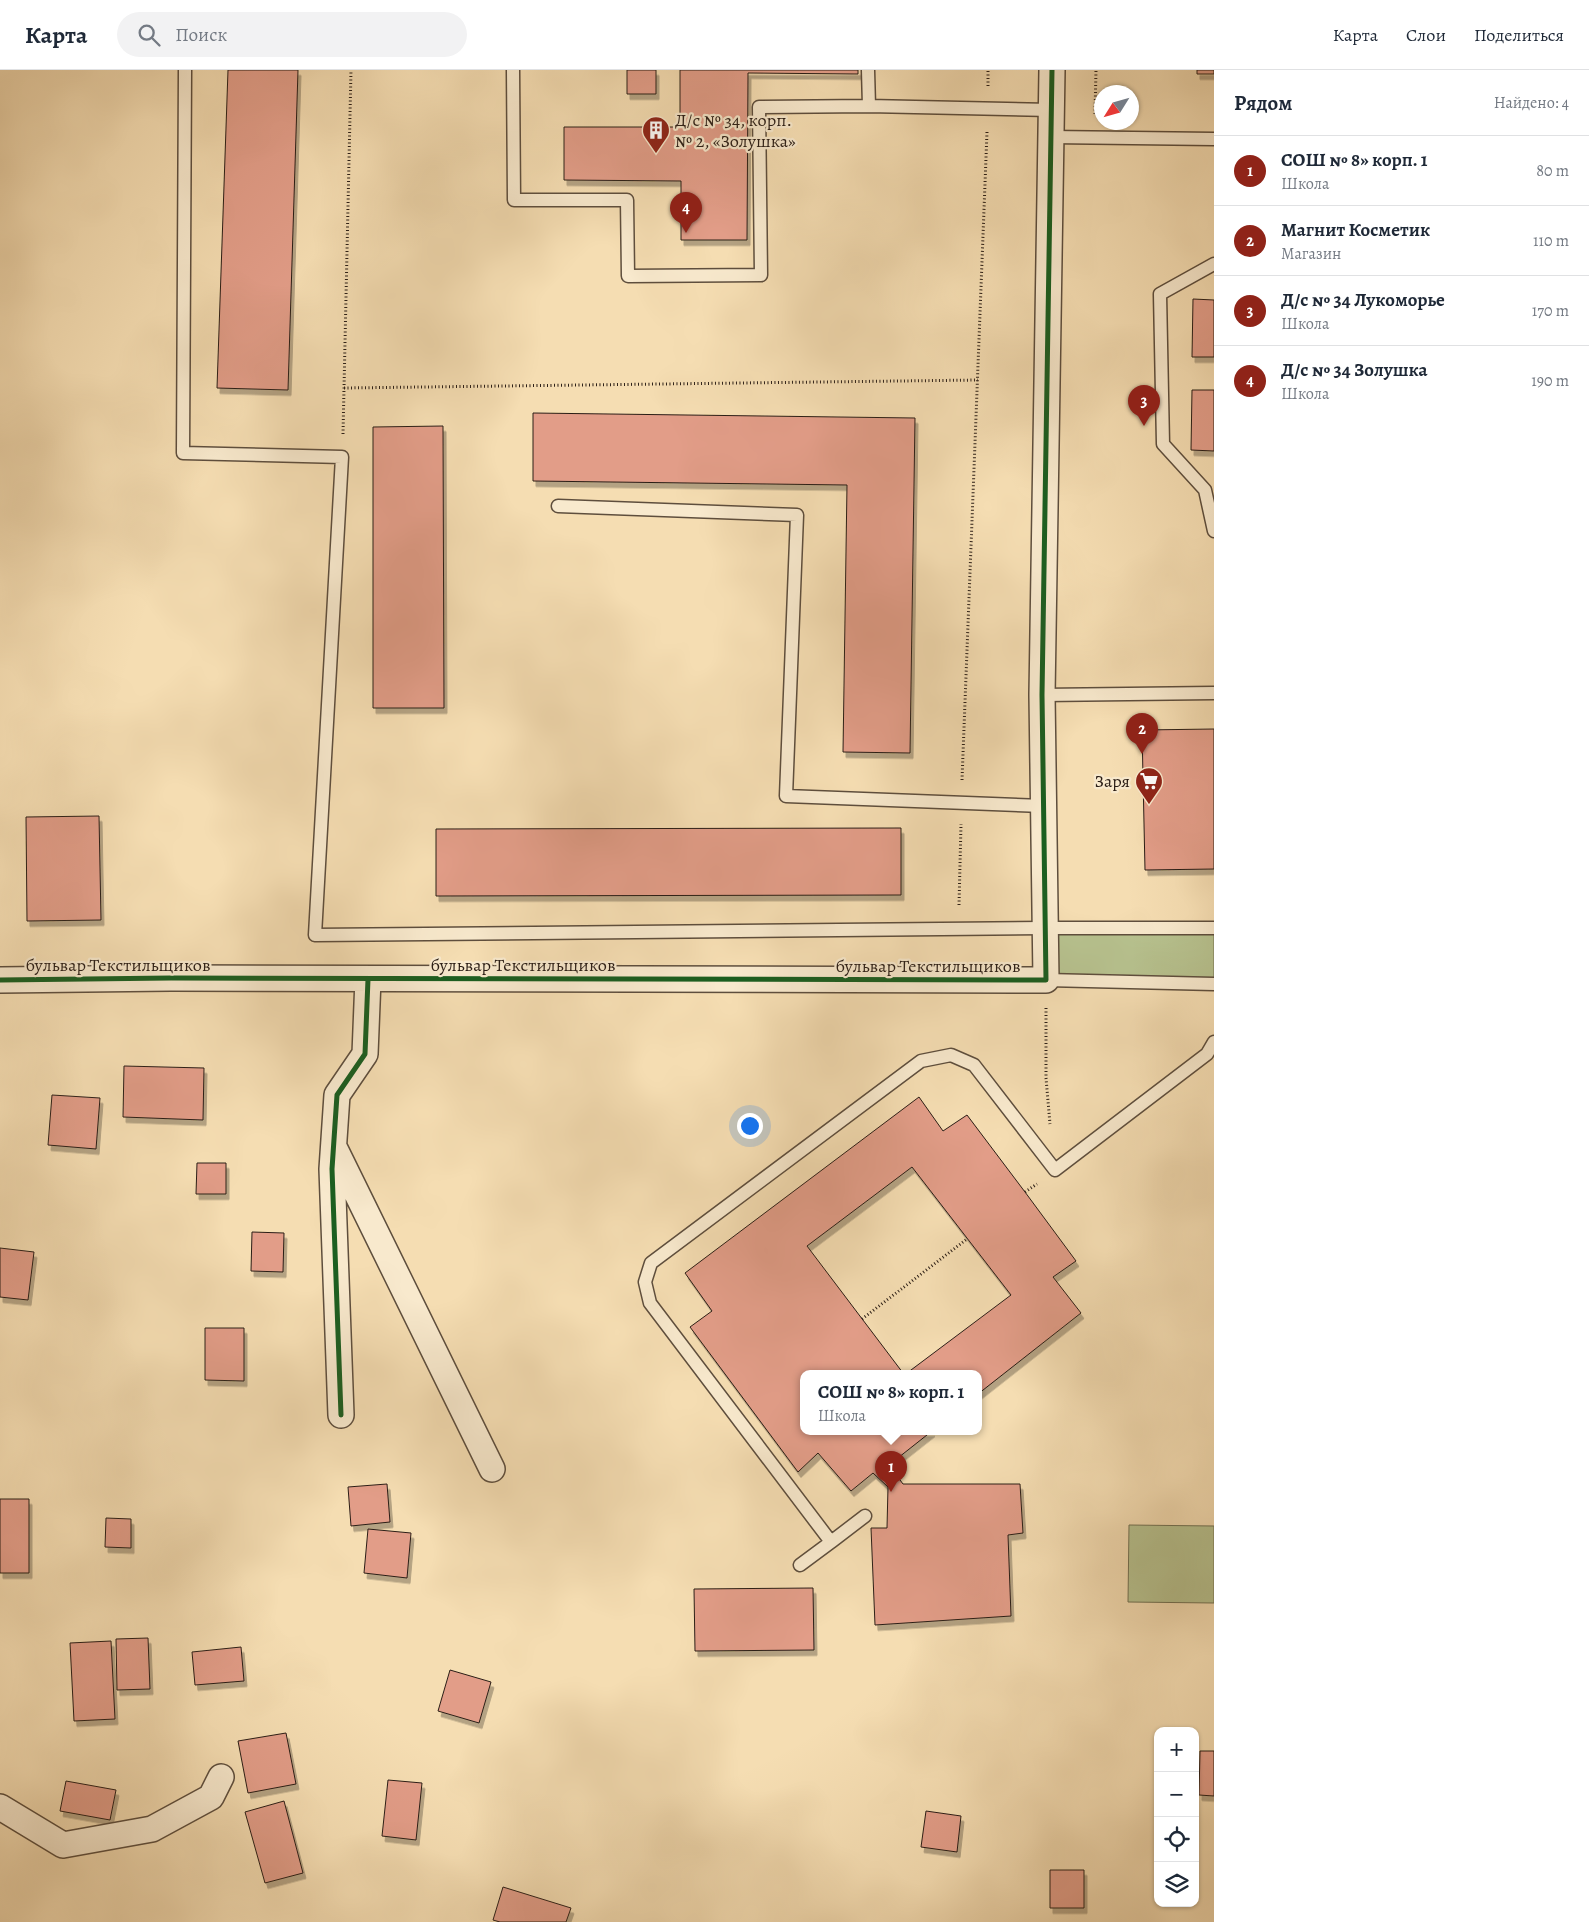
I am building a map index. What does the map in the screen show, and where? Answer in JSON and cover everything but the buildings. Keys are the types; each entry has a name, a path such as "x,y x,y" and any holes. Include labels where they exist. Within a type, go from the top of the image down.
{"street":[{"path":"1046,980 1042,694 1052,70"},
{"path":"341,1415 332,1169 333,1144 337,1095 365,1054 368,979"},
{"name":"бульвар Текстильщиков","path":"0,980 1046,980"},
{"path":"333,1144 492,1469"},
{"path":"0,1807 63,1845 152,1829 211,1797 221,1777"}],"lane":[{"path":"185,70 183,453 342,457 315,935 959,928 1214,928"},
{"path":"513,70 514,200 627,200 628,276 761,275 759,107 988,107 1051,110"},
{"path":"868,70 868,106"},
{"path":"1051,137 1214,139"},
{"path":"1214,264 1160,294 1164,444 1205,490 1214,531"},
{"path":"558,506 797,516 786,796 1043,806"},
{"path":"1042,694 1214,692"},
{"name":"бульвар Текстильщиков","path":"1046,980 1214,984"},
{"path":"831,1542 650,1303 645,1282 651,1263 921,1061 951,1055 974,1066 1055,1170 1207,1054 1214,1042"},
{"path":"800,1566 865,1516"}],"path":[{"path":"342,457 351,70"},
{"path":"959,928 961,803 988,70"},
{"path":"1094,138 1096,70"},
{"path":"344,388 978,380"},
{"path":"1025,1192 1055,1170 1046,1078 1046,980"},
{"path":"862,1319 967,1239"}],"green space":[{"path":"1052,932 1214,932 1214,978 1057,975"},
{"path":"1129,1525 1214,1526 1214,1603 1128,1602"}],"cycle path":[{"path":"0,980 171,978 1046,980 1042,695 1052,70"},
{"path":"341,1415 332,1169 337,1095 365,1054 368,979"}],"place":[{"name":"Д/с № 34, корп. № 2, «Золушка»","path":"656,154"},
{"name":"Д/с № 34 Золушка","path":"686,233"},
{"name":"Д/с № 34 Лукоморье","path":"1144,426"},
{"name":"Магнит Косметик","path":"1142,754"},
{"name":"Заря","path":"1149,805"},
{"name":"СОШ № 8» корп. 1","path":"891,1492"}]}
